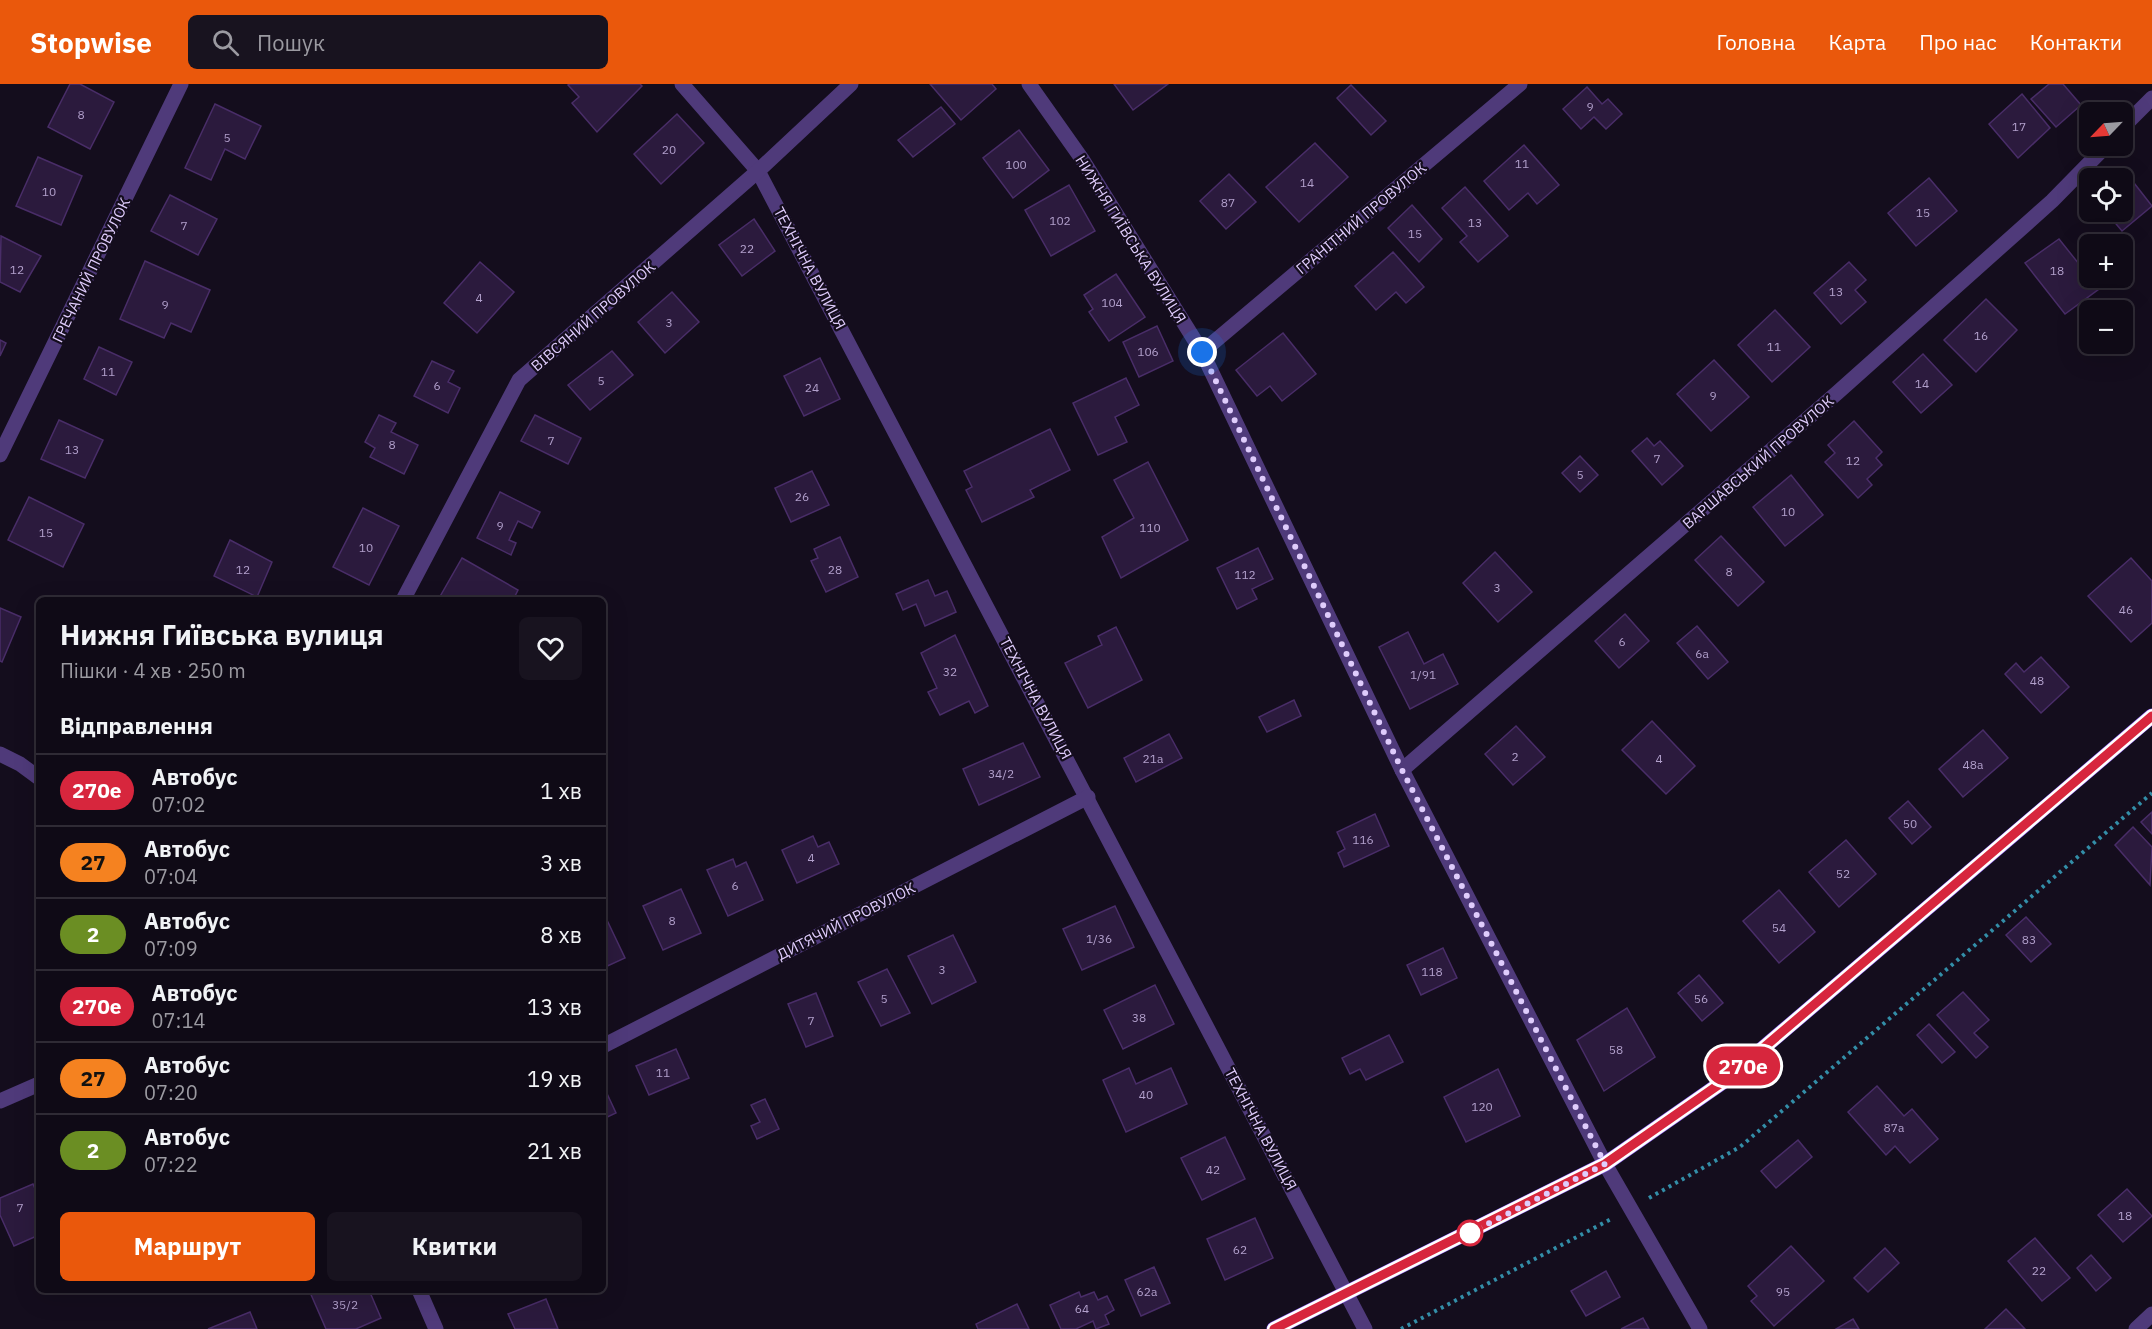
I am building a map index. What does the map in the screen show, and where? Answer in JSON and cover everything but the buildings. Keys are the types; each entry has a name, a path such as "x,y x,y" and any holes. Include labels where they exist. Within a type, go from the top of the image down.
{"main road":[{"path":"1274,1329 1605,1164 1727,1079 2152,716"}],"street":[{"name":"ГРЕЧАНИЙ ПРОВУЛОК","path":"0,455 181,84"},
{"name":"ТЕХНІЧНА ВУЛИЦЯ","path":"682,84 758,171 1365,1329"},
{"name":"ВІВСЯНИЙ ПРОВУЛОК","path":"405,597 519,380 758,171 851,84"},
{"name":"НИЖНЯ ГИЇВСЬКА ВУЛИЦЯ","path":"1029,84 1082,159 1202,352 1402,770 1605,1164 1700,1329"},
{"name":"ГРАНІТНИЙ ПРОВУЛОК","path":"1202,352 1520,84"},
{"path":"2133,117 2152,98"},
{"name":"ВАРШАВСЬКИЙ ПРОВУЛОК","path":"1402,770 1837,393 2052,201 2096,156"},
{"path":"0,754 20,764 36,776"},
{"name":"ДИТЯЧИЙ ПРОВУЛОК","path":"606,1044 1088,797"},
{"path":"0,1101 36,1085"},
{"path":"420,1293 436,1329"},
{"path":"2136,1329 2152,1314"}],"path":[{"path":"1401,1329 1630,1209 1740,1147 2152,793"}],"bus line":[{"name":"270е","path":"1274,1329 1605,1164 1727,1079 2152,716"}],"route":[{"path":"1202,352 1402,770 1605,1164 1470,1233"}]}
